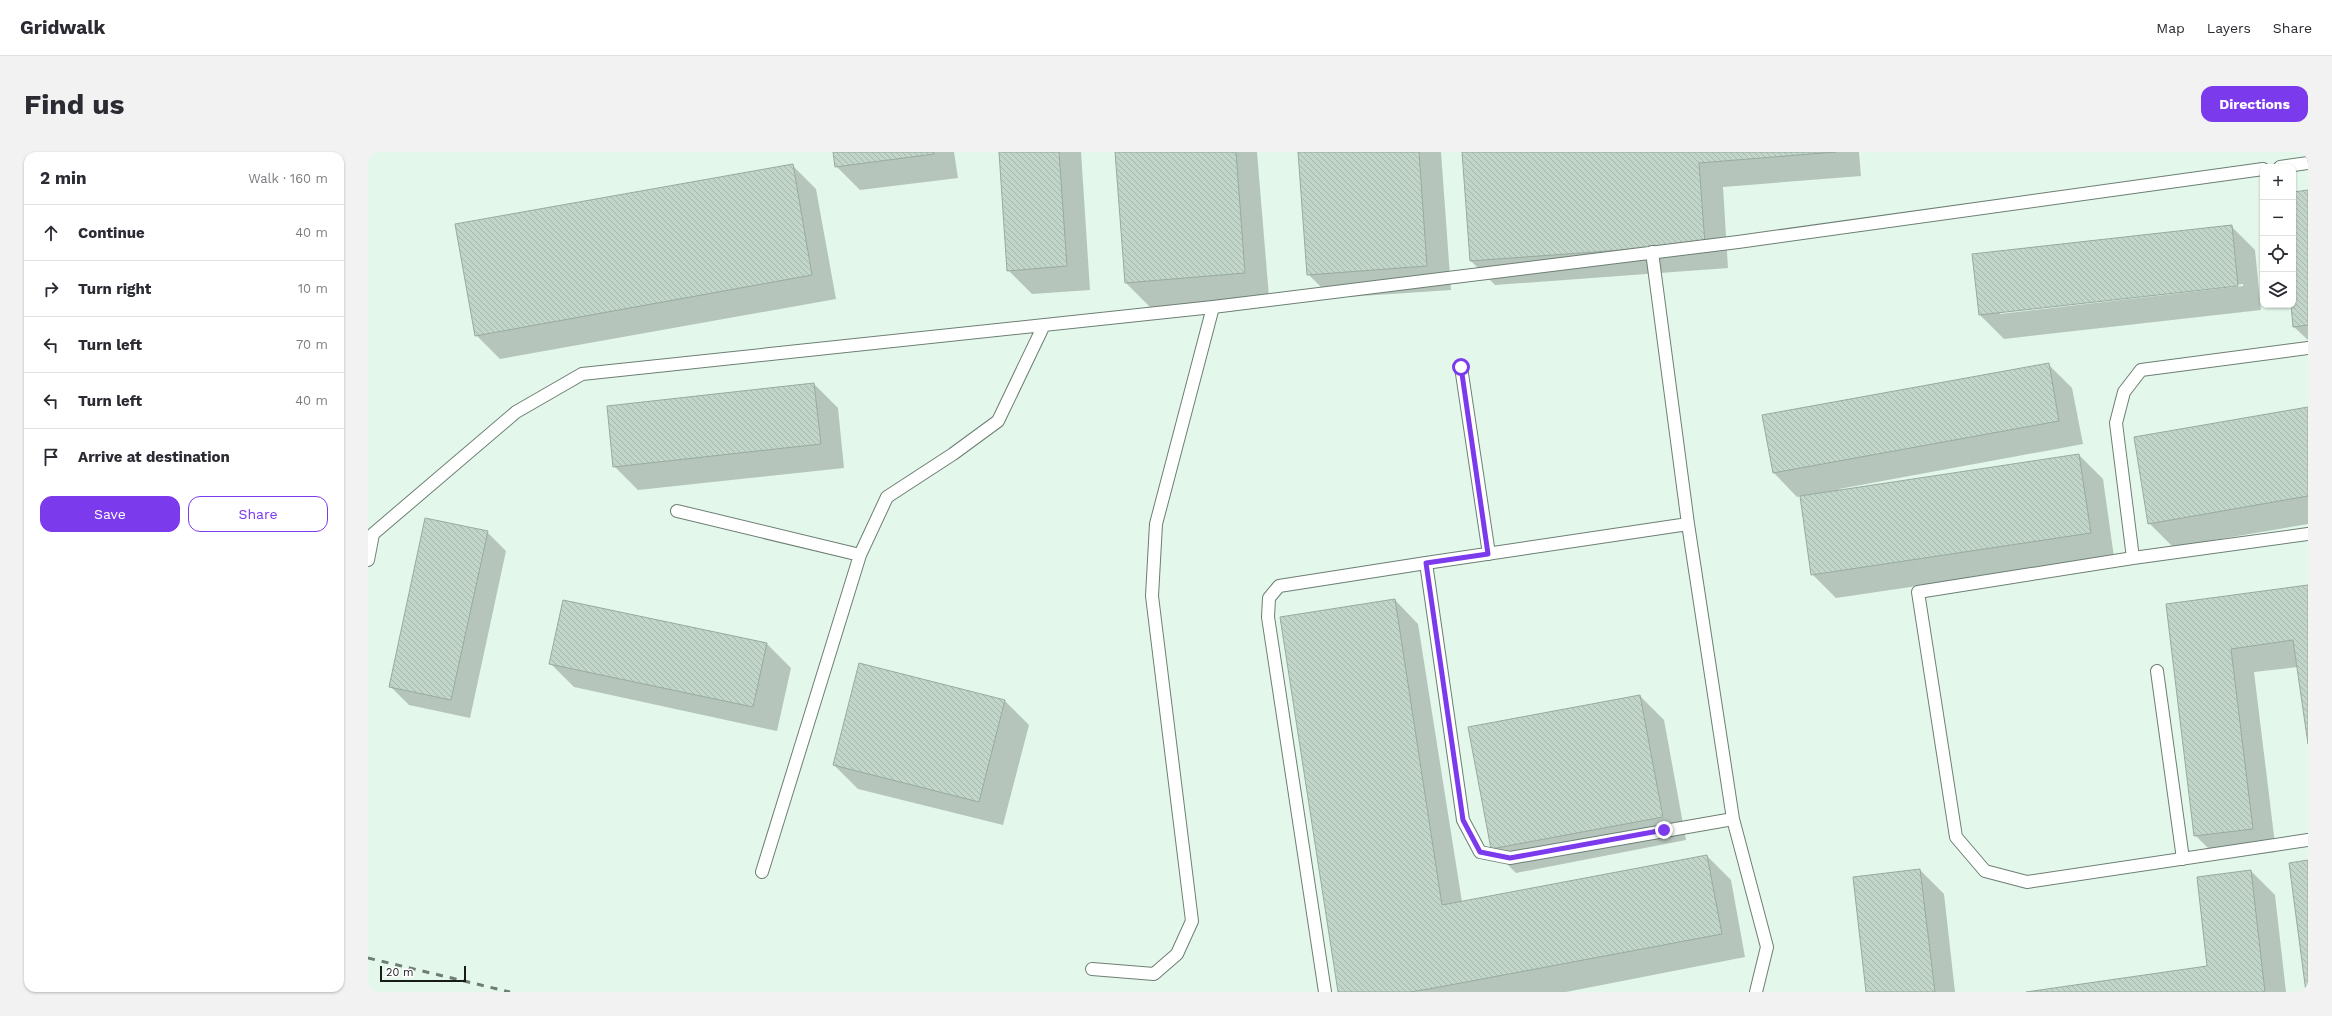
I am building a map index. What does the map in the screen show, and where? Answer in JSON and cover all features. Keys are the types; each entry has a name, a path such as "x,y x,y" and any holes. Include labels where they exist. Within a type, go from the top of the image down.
{"lane":[{"path":"2296,165 2308,163"},
{"path":"368,560 370,536 516,412 582,374 1213,307 1746,241 2260,169"},
{"path":"1652,252 1688,524 1733,819 1768,947 1756,992"},
{"path":"1092,968 1154,974 1177,954 1192,921 1152,596 1156,524 1213,307"},
{"path":"762,872 860,556 887,497 954,454 998,421 1044,325"},
{"path":"2133,558 2116,423 2124,392 2141,370 2308,348"},
{"path":"1461,367 1488,554"},
{"path":"677,511 860,556"},
{"path":"1325,992 1268,617 1269,598 1279,586 1688,524"},
{"path":"2308,534 2133,558 1918,592 1956,837 1985,871 2027,882 2308,840"},
{"path":"1426,563 1463,820 1480,852 1510,858 1733,819"},
{"path":"2157,671 2183,859"}],"building":[{"path":"833,152 934,152 934,154 835,167"},
{"path":"999,152 1059,152 1067,266 1007,271"},
{"path":"1115,152 1236,152 1245,273 1125,283"},
{"path":"1298,152 1419,152 1427,266 1307,275"},
{"path":"1462,152 1836,152 1699,163 1705,244 1470,261"},
{"path":"793,164 812,275 475,336 455,224"},
{"path":"2308,190 2308,325 2293,327 2291,308 2296,308 2296,192"},
{"path":"2232,225 2238,286 1979,315 1972,254"},
{"path":"2049,363 2059,421 1773,473 1762,415"},
{"path":"814,383 821,444 613,467 607,406"},
{"path":"2308,407 2308,496 2148,524 2134,437"},
{"path":"2079,454 2091,533 1811,575 1800,496"},
{"path":"425,518 488,531 451,700 389,687"},
{"path":"2308,585 2308,744 2293,640 2231,649 2253,829 2194,836 2166,604"},
{"path":"1395,599 1442,905 1707,855 1722,934 1410,992 1338,992 1280,617"},
{"path":"563,600 767,643 753,707 549,664"},
{"path":"859,663 1005,700 979,802 833,765"},
{"path":"1640,695 1663,817 1491,849 1468,727"},
{"path":"2308,860 2308,992 2306,992 2289,863"},
{"path":"1920,869 1935,992 1866,992 1853,877"},
{"path":"2251,870 2265,992 2026,992 2207,966 2197,877"}],"railway":[{"path":"368,958 510,992"}],"route":[{"path":"1461,367 1488,554 1426,563 1463,820 1480,852 1510,858 1664,830"}]}
